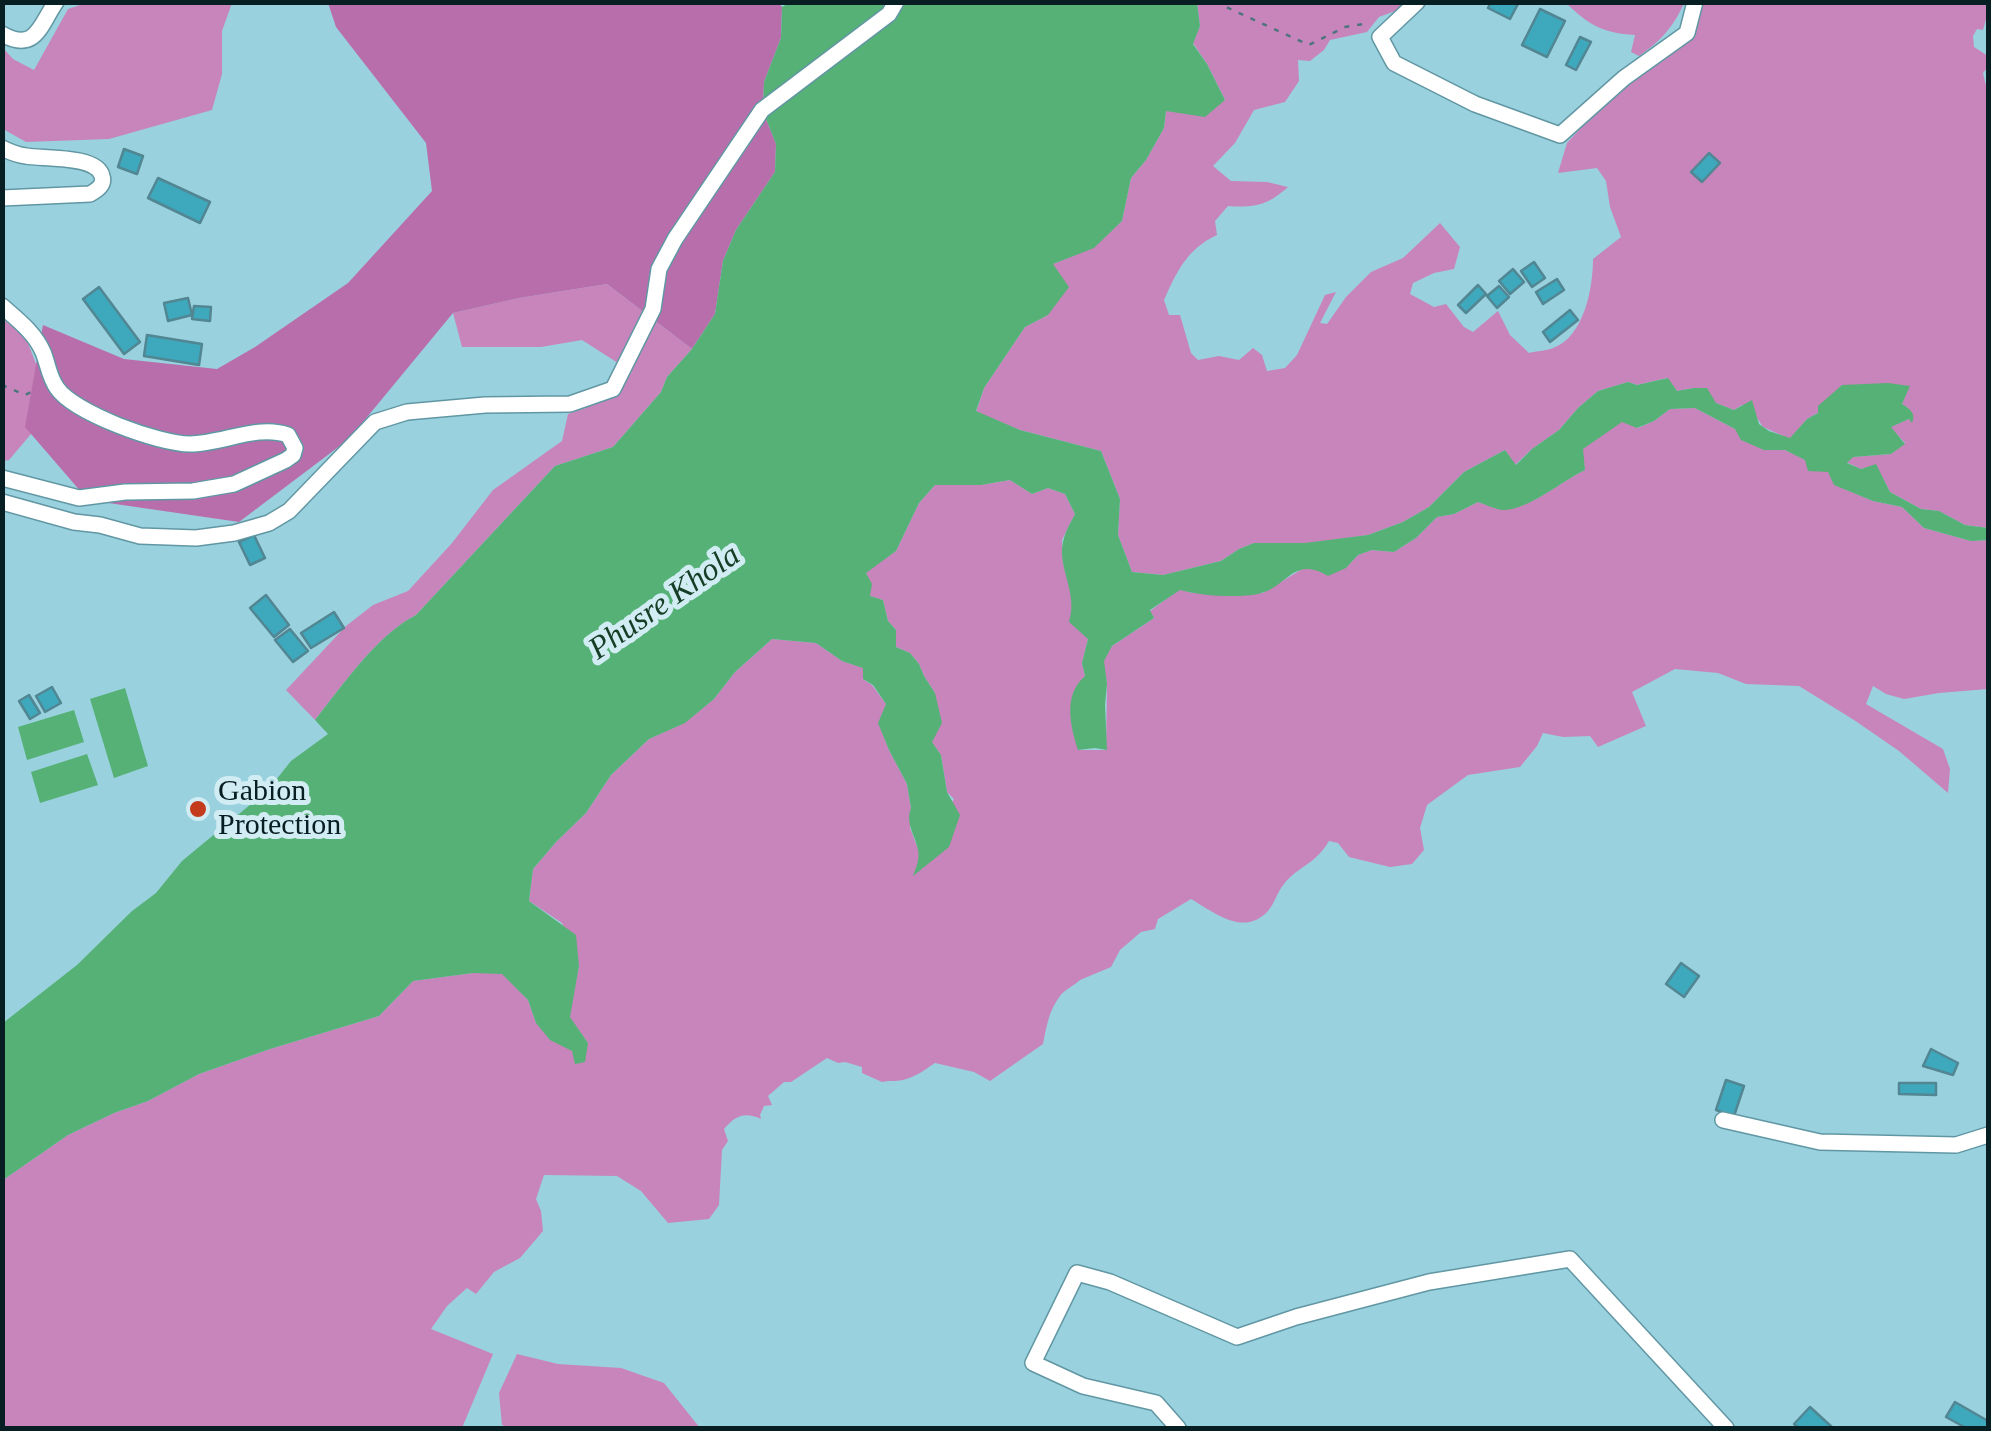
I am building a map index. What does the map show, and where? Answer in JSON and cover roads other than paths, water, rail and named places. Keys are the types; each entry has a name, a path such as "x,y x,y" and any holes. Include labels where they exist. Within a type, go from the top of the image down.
{"street":[{"path":"2,34 20,41 31,39 56,2"},
{"path":"2,502 140,536 196,538 234,534 289,512 375,422 408,412 485,405 570,404 613,390 653,309 659,269 674,239 762,110 889,14 896,2"},
{"path":"1417,2 1380,37 1394,64 1475,104 1560,135 1613,87 1687,33 1694,2"},
{"path":"2,148 11,153 93,165 103,179 102,185 90,194 2,198"},
{"path":"2,306 36,339 60,393 112,422 148,436 191,444 277,432 288,435 295,448 286,460 234,484 194,491 126,492 79,498 2,478"},
{"path":"1724,1120 1820,1142 1956,1145 1988,1135"},
{"path":"1178,1428 1156,1403 1083,1386 1033,1362 1077,1274 1110,1282 1237,1337 1296,1316 1429,1282 1570,1260 1726,1428"}],"water":[{"name":"Phusre Khola","path":"789,3 1197,3 1200,26 1193,44 1225,100 1205,117 1166,111 1164,128 1131,178 1122,221 1094,248 1053,264 1069,287 1048,315 1025,327 984,388 976,411 1020,430 1101,451 1120,499 1118,535 1132,572 1163,575 1221,561 1254,543 1305,543 1368,535 1429,507 1464,472 1505,450 1516,465 1598,391 1628,382 1637,385 1668,378 1677,391 1707,388 1716,403 1734,410 1752,400 1759,424 1790,438 1842,385 1910,386 1902,404 1912,412 1912,423 1909,419 1891,427 1905,444 1891,454 1853,457 1847,463 1861,469 1876,464 1890,492 1921,509 1939,511 1965,525 1988,528 1988,540 1971,541 1924,528 1902,507 1873,501 1834,485 1828,472 1808,471 1805,460 1785,450 1764,450 1741,440 1735,429 1695,408 1670,409 1637,428 1622,422 1583,449 1585,470 1522,506 1502,510 1478,502 1454,514 1437,517 1416,538 1394,552 1372,550 1358,555 1346,568 1328,576 1316,570 1298,571 1258,594 1219,596 1180,590 1150,610 1154,618 1112,646 1104,661 1107,750 1078,750 1071,701 1085,676 1082,663 1088,639 1069,622 1071,600 1062,548 1075,514 1065,494 1048,488 1032,494 1010,480 981,485 935,485 919,503 896,551 866,573 872,584 870,596 883,600 888,621 896,630 896,647 910,653 935,693 942,723 932,742 941,755 947,792 960,815 949,847 913,876 918,853 910,824 907,784 878,723 886,704 873,685 863,679 863,668 842,661 816,643 772,639 735,672 714,699 685,723 649,739 611,775 586,813 533,869 529,901 576,935 579,966 570,1017 588,1043 585,1062 575,1064 572,1051 550,1040 536,1023 528,1000 502,974 473,973 413,981 379,1016 199,1074 68,1135 3,1180 3,1023 77,965 156,893 182,861 268,790 291,761 328,734 315,720 374,648 416,615 555,466 613,447 692,349 715,314 723,261 736,230 775,172 776,144 763,111 764,82 781,38 782,7"},
{"path":"125,688 148,766 114,778 90,699"},
{"path":"74,710 84,742 27,760 18,727"},
{"path":"87,754 98,785 40,803 31,772"}],"place":[{"name":"Gabion Protection","path":"198,809"}]}
